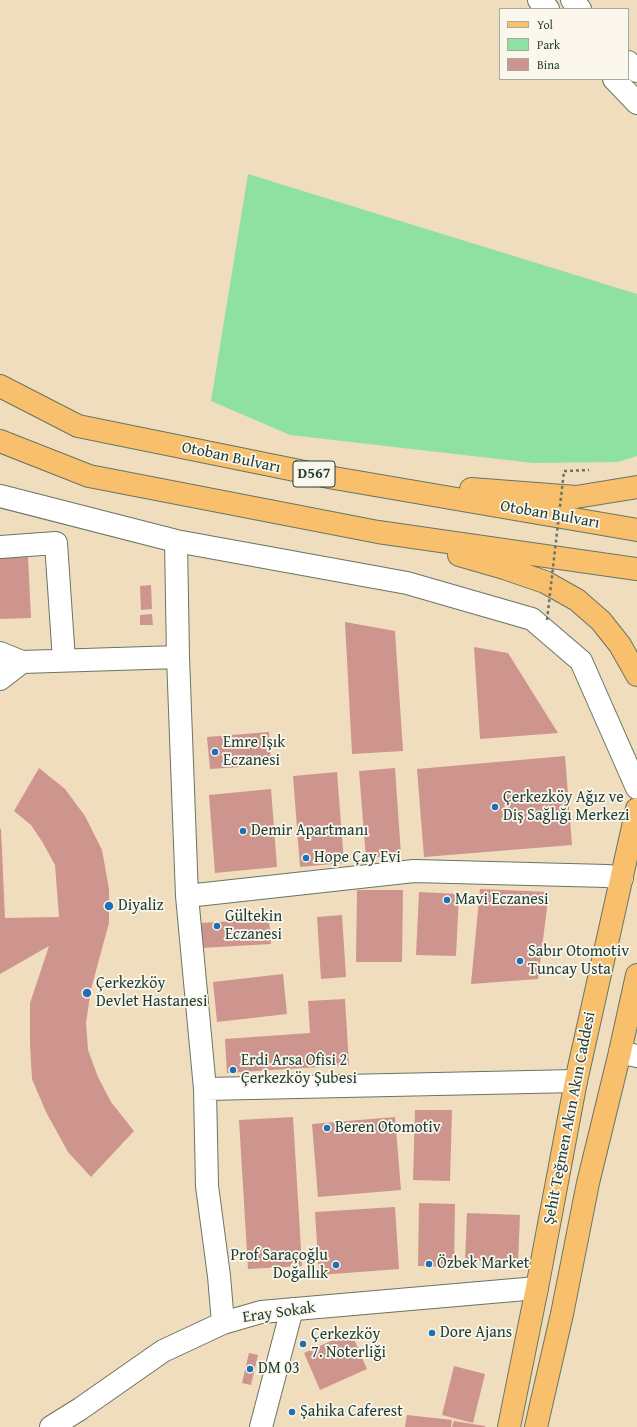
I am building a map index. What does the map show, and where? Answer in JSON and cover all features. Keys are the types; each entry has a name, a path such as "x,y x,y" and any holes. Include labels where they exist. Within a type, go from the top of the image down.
{"main road":[{"name":"Otoban Bulvarı","path":"0,386 78,426 334,478 637,530"},
{"path":"0,441 88,476 378,532 637,569"},
{"path":"334,478 576,497 637,487"},
{"path":"378,532 497,566 545,582 577,600 600,621 620,645 637,675"},
{"name":"Şehit Teğmen Akın Akın Caddesi","path":"509,1427 576,1081 637,809"},
{"name":"Şehit Teğmen Akın Akın Caddesi","path":"536,1427 562,1314 588,1183 628,1054 637,974"}],"street":[{"path":"539,0 547,8"},
{"path":"572,0 579,8"},
{"path":"629,63 637,71"},
{"path":"615,80 637,103"},
{"path":"0,496 176,541 407,583 532,619 581,661 637,788"},
{"path":"176,541 178,657 187,896 205,1089 207,1186 219,1276 223,1323"},
{"path":"0,547 56,543 64,660"},
{"path":"0,653 22,662 178,657"},
{"path":"0,679 22,662"},
{"path":"187,896 414,871 607,876 622,878"},
{"path":"205,1089 576,1081"},
{"name":"Eray Sokak","path":"51,1427 80,1409 164,1351 223,1323 261,1312 537,1288"},
{"path":"262,1427 292,1309"}],"path":[{"path":"547,620 564,471"}],"green space":[{"path":"248,174 637,294 637,456 618,462 533,463 290,435 211,401"}],"building":[{"path":"28,557 31,618 0,619 0,558"},
{"path":"151,585 152,609 141,610 140,586"},
{"path":"152,614 153,625 140,625 140,615"},
{"path":"345,622 395,631 403,751 352,754"},
{"path":"474,647 508,653 558,733 480,739"},
{"path":"269,732 271,765 210,769 207,737"},
{"name":"Çerkezköy Ağız ve Diş Sağlığı Merkezi","path":"565,756 572,845 424,857 417,769"},
{"path":"39,768 65,789 85,816 102,850 109,889 109,923 91,989 86,1023 88,1050 98,1077 111,1102 134,1131 91,1177 68,1152 46,1112 32,1079 30,1003 49,946 0,974 0,829 5,918 59,917 55,865 31,825 14,811"},
{"path":"395,768 401,855 366,858 359,771"},
{"path":"337,772 344,863 300,867 293,776"},
{"name":"Demir Apartmanı","path":"271,789 277,867 215,873 209,795"},
{"path":"480,889 549,892 538,979 471,984"},
{"path":"357,890 403,890 402,962 356,962"},
{"path":"419,892 459,894 456,956 416,955"},
{"path":"342,915 346,977 321,979 317,917"},
{"path":"269,919 271,944 201,948 200,923"},
{"path":"283,974 287,1014 217,1022 213,982"},
{"path":"345,999 349,1065 227,1073 225,1039 310,1033 308,1001"},
{"path":"415,1110 452,1110 450,1181 413,1180"},
{"path":"293,1117 302,1266 248,1269 239,1120"},
{"path":"395,1117 401,1190 318,1197 312,1124"},
{"path":"419,1203 455,1204 454,1267 418,1266"},
{"path":"395,1207 399,1269 319,1275 315,1212"},
{"path":"467,1213 520,1215 518,1262 465,1260"},
{"path":"351,1332 367,1369 320,1390 304,1353"},
{"name":"DM 03","path":"249,1353 258,1355 251,1385 242,1383"},
{"path":"454,1366 485,1374 473,1423 442,1415"},
{"path":"407,1415 452,1420 451,1427 405,1427"},
{"path":"454,1421 485,1426 485,1427 452,1427"}],"place":[{"name":"Emre Işık Eczanesi","path":"215,752"},
{"name":"Çerkezköy Ağız ve Diş Sağlığı Merkezi","path":"495,807"},
{"name":"Demir Apartmanı","path":"243,831"},
{"name":"Hope Çay Evi","path":"306,858"},
{"name":"Mavi Eczanesi","path":"447,900"},
{"name":"Diyaliz","path":"109,906"},
{"name":"Gültekin Eczanesi","path":"217,926"},
{"name":"Sabır Otomotiv Tuncay Usta","path":"520,961"},
{"name":"Çerkezköy Devlet Hastanesi","path":"87,993"},
{"name":"Erdi Arsa Ofisi 2 Çerkezköy Şubesi","path":"233,1070"},
{"name":"Beren Otomotiv","path":"327,1128"},
{"name":"Özbek Market","path":"429,1264"},
{"name":"Prof Saraçoğlu Doğallık","path":"336,1265"},
{"name":"Dore Ajans","path":"432,1333"},
{"name":"Çerkezköy 7. Noterliği","path":"303,1344"},
{"name":"DM 03","path":"250,1369"},
{"name":"Şahika Caferest","path":"292,1412"}]}
